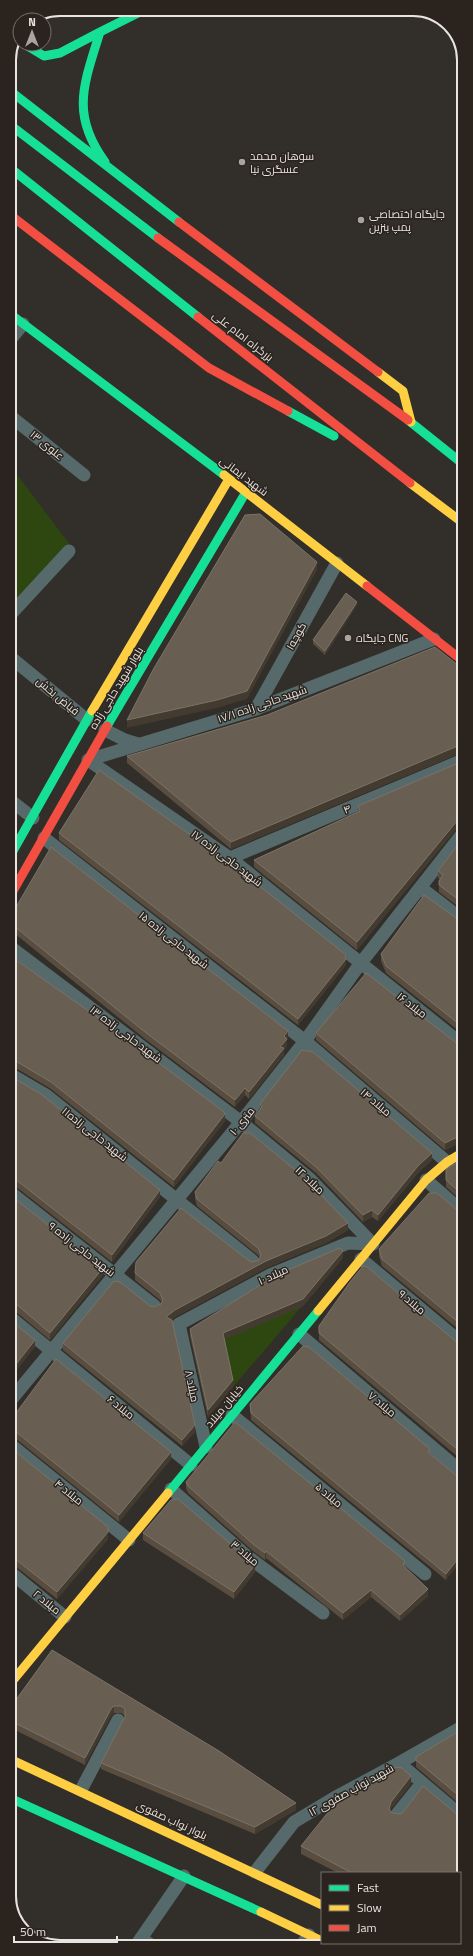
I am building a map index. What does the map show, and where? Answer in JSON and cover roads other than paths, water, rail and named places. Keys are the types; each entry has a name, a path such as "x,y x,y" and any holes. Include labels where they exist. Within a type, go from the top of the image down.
{"main road":[{"path":"37,52 44,56 60,53 132,16"},
{"path":"100,32 82,102 84,126 94,149 116,175"},
{"path":"16,96 116,175 403,391 411,422"},
{"path":"16,129 192,264 411,422 457,459"},
{"name":"بزرگراه امام علی","path":"16,173 380,461 457,519"},
{"path":"16,219 209,368 380,461"},
{"name":"شهید ایمانی","path":"16,318 246,492 457,656"},
{"name":"بلوار شهید حاجی زاده","path":"16,886 88,760 96,725 229,479"},
{"name":"بلوار شهید حاجی زاده","path":"16,846 246,492"},
{"name":"خیابان میلاد","path":"16,1677 426,1180 447,1162 457,1156"},
{"name":"بلوار نواب صفوی","path":"16,1762 81,1790 321,1905"},
{"path":"16,1801 184,1876 320,1940"}],"street":[{"path":"16,332 23,324"},
{"name":"علوی ۱۳","path":"16,421 84,475"},
{"path":"16,608 69,551"},
{"name":"کوچه۱","path":"256,709 337,563"},
{"name":"شهید حاجی زاده ۱۷/۱","path":"88,760 256,709 434,639"},
{"name":"فیاض بخش","path":"16,662 96,725 125,740 138,744"},
{"name":"شهید حاجی زاده ۱۷","path":"88,760 230,858 360,964"},
{"name":"۴","path":"230,858 457,763"},
{"path":"16,805 33,818"},
{"name":"شهید حاجی زاده ۱۵","path":"44,838 305,1041"},
{"name":"۱۰ متری","path":"16,1394 51,1350 115,1276 176,1199 241,1122 305,1041 360,964 457,842"},
{"path":"421,888 457,916"},
{"name":"شهید حاجی زاده ۱۳","path":"16,951 241,1122"},
{"name":"میلاد ۱۶","path":"360,964 457,1040"},
{"name":"میلاد ۱۴","path":"305,1041 447,1162"},
{"name":"شهید حاجی زاده۱۱","path":"16,1078 46,1095 253,1260"},
{"name":"میلاد ۱۲","path":"241,1122 310,1179 373,1244"},
{"path":"426,1180 457,1207"},
{"name":"شهید حاجی زاده ۹","path":"16,1197 155,1306"},
{"name":"میلاد ۱۰","path":"179,1324 270,1275 348,1243 373,1244"},
{"name":"میلاد ۹","path":"361,1259 457,1339"},
{"name":"میلاد ۶","path":"16,1322 191,1465"},
{"name":"میلاد ۸","path":"179,1324 206,1447"},
{"name":"میلاد ۷","path":"299,1334 457,1468"},
{"name":"میلاد ۵","path":"232,1415 425,1574"},
{"name":"میلاد ۴","path":"16,1449 129,1540"},
{"name":"میلاد ۳","path":"171,1489 248,1557 322,1613"},
{"name":"میلاد ۲","path":"16,1577 65,1617"},
{"path":"81,1790 118,1720"},
{"name":"شهید نواب صفوی ۱۲","path":"255,1872 294,1822 334,1798 457,1730"},
{"path":"399,1763 457,1812"},
{"path":"397,1814 422,1783"},
{"path":"139,1940 184,1876"},
{"path":"305,1940 309,1935"}],"place":[{"name":"سوهان محمد عسگری نیا","path":"242,162"},
{"name":"جایگاه اختصاصی پمپ بنزین","path":"361,220"},
{"name":"جایگاه CNG","path":"348,638"}]}
